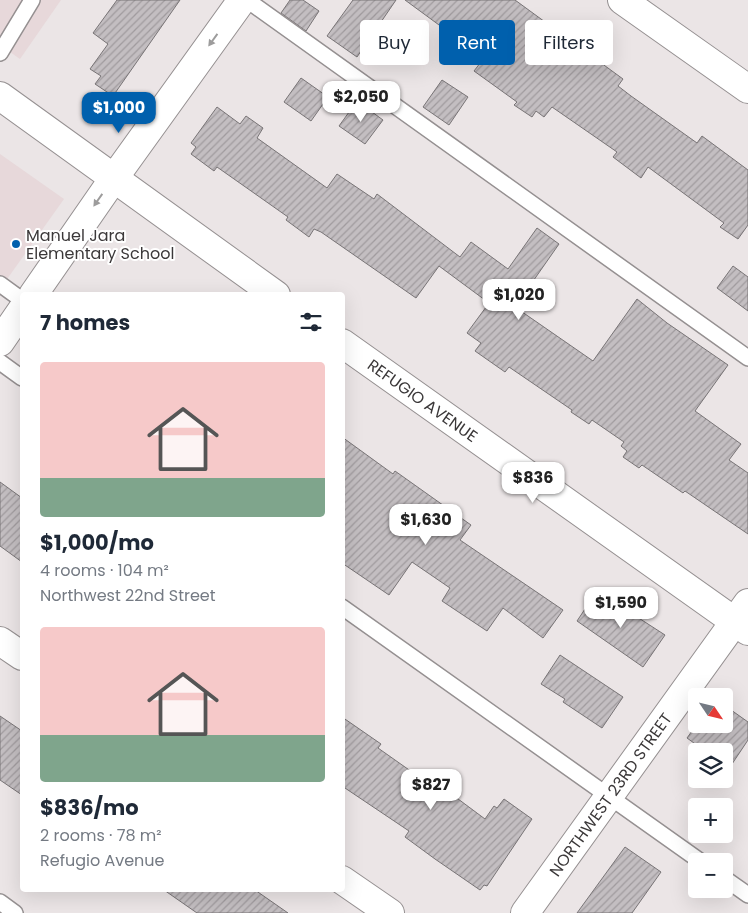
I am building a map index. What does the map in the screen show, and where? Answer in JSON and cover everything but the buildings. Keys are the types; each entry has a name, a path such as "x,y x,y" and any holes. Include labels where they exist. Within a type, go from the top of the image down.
{"street":[{"path":"35,292 114,178 242,0"},
{"path":"622,0 748,90"},
{"path":"0,96 272,292"},
{"path":"0,342 20,313"},
{"name":"REFUGIO AVENUE","path":"345,345 743,618"},
{"name":"NORTHWEST 23RD STREET","path":"525,913 608,797 743,618"},
{"path":"0,641 20,655"},
{"path":"345,882 390,913"}],"lane":[{"path":"0,54 32,0"},
{"path":"247,0 748,358"},
{"path":"0,284 20,299"},
{"path":"0,362 20,377"},
{"path":"345,609 688,853"},
{"path":"733,885 748,896"},
{"path":"0,902 15,913"}],"shaded area":[{"path":"0,0 61,0 20,59 0,45"},
{"name":"Manuel Jara Elementary School","path":"0,154 64,199 0,289"}],"place":[{"name":"Manuel Jara Elementary School","path":"16,244"}]}
